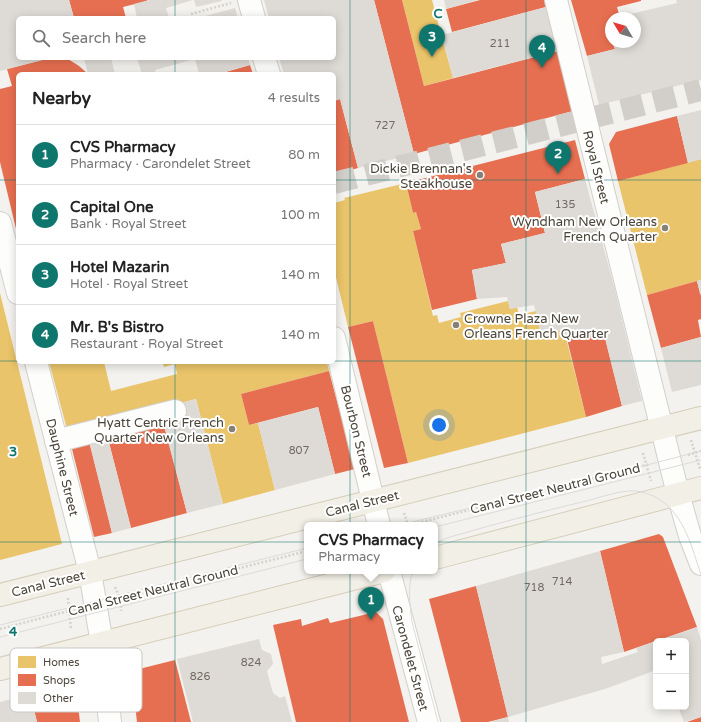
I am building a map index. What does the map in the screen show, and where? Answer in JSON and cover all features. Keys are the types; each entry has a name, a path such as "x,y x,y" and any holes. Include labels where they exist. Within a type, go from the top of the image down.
{"main road":[{"name":"Canal Street","path":"0,595 701,418"},
{"path":"438,557 678,494 701,478"},
{"path":"86,648 372,574"},
{"path":"0,669 10,667"}],"street":[{"name":"Royal Street","path":"556,0 678,494 690,536 701,564"},
{"path":"242,1 253,16"},
{"path":"264,60 268,72"},
{"path":"0,223 16,285"},
{"name":"Bourbon Street","path":"336,346 378,522"},
{"name":"Dauphine Street","path":"37,364 90,572 102,648"},
{"path":"56,441 175,411"},
{"name":"Carondelet Street","path":"389,574 428,722"},
{"name":"Dauphine Street","path":"109,712 110,722"}],"path":[{"path":"191,14 242,1"},
{"path":"691,440 696,453 701,478"},
{"path":"642,450 652,485"},
{"name":"Canal Street Neutral Ground","path":"421,522 701,451"},
{"path":"404,513 408,522"},
{"name":"Canal Street Neutral Ground","path":"0,629 304,552"},
{"path":"114,584 119,598 121,611"},
{"path":"68,598 71,630"}],"building: Homes":[{"path":"402,0 432,0 453,78 424,86"},
{"name":"Wyndham New Orleans French Quarter","path":"701,159 701,280 647,295 618,181"},
{"name":"Crowne Plaza New Orleans French Quarter","path":"406,183 413,213 416,212 421,229 413,231 433,316 437,315 439,323 461,317 460,313 508,301 510,309 517,307 519,315 536,311 541,335 564,330 586,417 408,463 373,321 348,327 336,277 336,202 345,200 344,198"},
{"path":"0,293 16,358 16,364 18,364 62,544 0,560"},
{"name":"Hyatt Centric French Quarter New Orleans","path":"50,364 104,364 111,391 177,374 175,364 327,364 329,371 241,394 249,425 258,423 275,490 223,504 196,399 68,433"},
{"name":"Hyatt Centric French Quarter New Orleans","path":"163,364 175,364 164,367"}],"building: Shops":[{"path":"69,0 147,0 123,7 125,16 73,16"},
{"path":"374,0 402,0 424,86 558,51 573,111 414,154"},
{"path":"480,0 545,0 546,7 452,32 446,9"},
{"path":"571,0 641,0 617,7 618,12 605,12 605,48 615,49 587,56"},
{"path":"41,60 70,60 86,72 16,72 16,229 0,162 0,89 12,86 7,69"},
{"path":"250,65 252,72 226,72"},
{"path":"340,99 358,168 336,174 336,100"},
{"path":"677,116 688,163 618,181 609,144 616,132"},
{"path":"575,140 585,179 535,192 545,233 501,244 506,263 472,270 477,299 432,310 413,231 421,229 416,212 413,213 406,183"},
{"path":"697,281 701,296 701,319 698,320 701,337 661,348 647,295"},
{"path":"373,321 408,463 384,468 348,327"},
{"path":"603,330 622,406 586,417 567,339"},
{"path":"329,371 355,469 335,474 318,407 249,425 241,394"},
{"path":"163,421 187,513 131,528 107,435"},
{"path":"89,441 112,533 94,537 71,445"},
{"path":"659,534 663,537 697,627 665,638 653,638 653,642 624,652 600,551"},
{"path":"476,586 508,717 488,722 461,722 429,599"},
{"path":"376,612 383,619 409,722 296,722 273,625 301,619 302,626 328,618 330,623"},
{"path":"175,660 191,722 137,722 136,712 142,712 142,668"},
{"path":"34,712 79,712 80,722 37,722"},
{"path":"701,717 701,722 687,722"}],"building: Other":[{"path":"0,0 69,0 73,16 16,16 16,60 43,60 0,71"},
{"path":"149,0 193,0 166,8 168,16 137,16 134,4"},
{"path":"194,0 221,0 222,1 196,7"},
{"path":"264,0 374,0 414,154 358,168 340,99 336,100 336,72 283,72 280,60 336,60 336,16 268,16"},
{"path":"444,0 478,0 446,9"},
{"path":"676,0 701,0 701,80 599,105 587,56 615,48 641,48 641,12 639,12 677,3"},
{"path":"546,7 558,51 453,78 442,35"},
{"path":"235,8 237,16 205,16"},
{"path":"84,60 112,60 114,72 88,72"},
{"path":"138,60 191,60 155,70 156,72 141,72"},
{"path":"195,60 249,60 250,65 224,72 198,72"},
{"path":"701,110 701,159 688,163 677,116"},
{"path":"585,179 614,286 642,401 622,406 603,330 567,339 564,330 541,335 534,305 510,309 507,297 477,299 472,270 506,263 501,244 545,233 535,192"},
{"path":"701,280 701,294 700,294 697,281"},
{"path":"701,337 701,385 672,392 661,348"},
{"path":"196,399 223,504 187,513 164,426 182,421 178,404"},
{"path":"318,407 335,474 275,490 258,423"},
{"path":"107,435 131,528 112,533 89,441"},
{"path":"600,551 624,652 601,657 602,664 638,652 636,648 653,642 653,671 608,688 508,717 476,586"},
{"path":"697,627 701,640 701,717 684,722 679,710 689,710 689,638 666,638"},
{"path":"259,639 262,650 271,654 273,664 267,671 273,693 280,698 285,696 292,722 193,722 177,659"},
{"path":"10,699 10,712 34,712 37,722 0,722 0,702"},
{"path":"508,717 509,722 490,722"}],"tunnel":[{"path":"336,182 701,90"}],"tram line":[{"path":"412,522 701,451"},
{"path":"438,526 701,460"},
{"path":"438,542 450,537 535,514 617,493 636,491 659,499 675,514 691,544 701,575"},
{"path":"0,625 304,549"},
{"path":"0,637 304,560"},
{"path":"412,574 410,583 412,622 438,722"}],"place":[{"name":"Hotel Mazarin","path":"432,57"},
{"name":"Mr. B's Bistro","path":"542,68"},
{"name":"Capital One","path":"558,174"},
{"name":"Dickie Brennan's Steakhouse","path":"480,175"},
{"name":"Wyndham New Orleans French Quarter","path":"665,228"},
{"name":"Crowne Plaza New Orleans French Quarter","path":"456,325"},
{"name":"Hyatt Centric French Quarter New Orleans","path":"232,429"},
{"name":"CVS Pharmacy","path":"371,620"}]}
